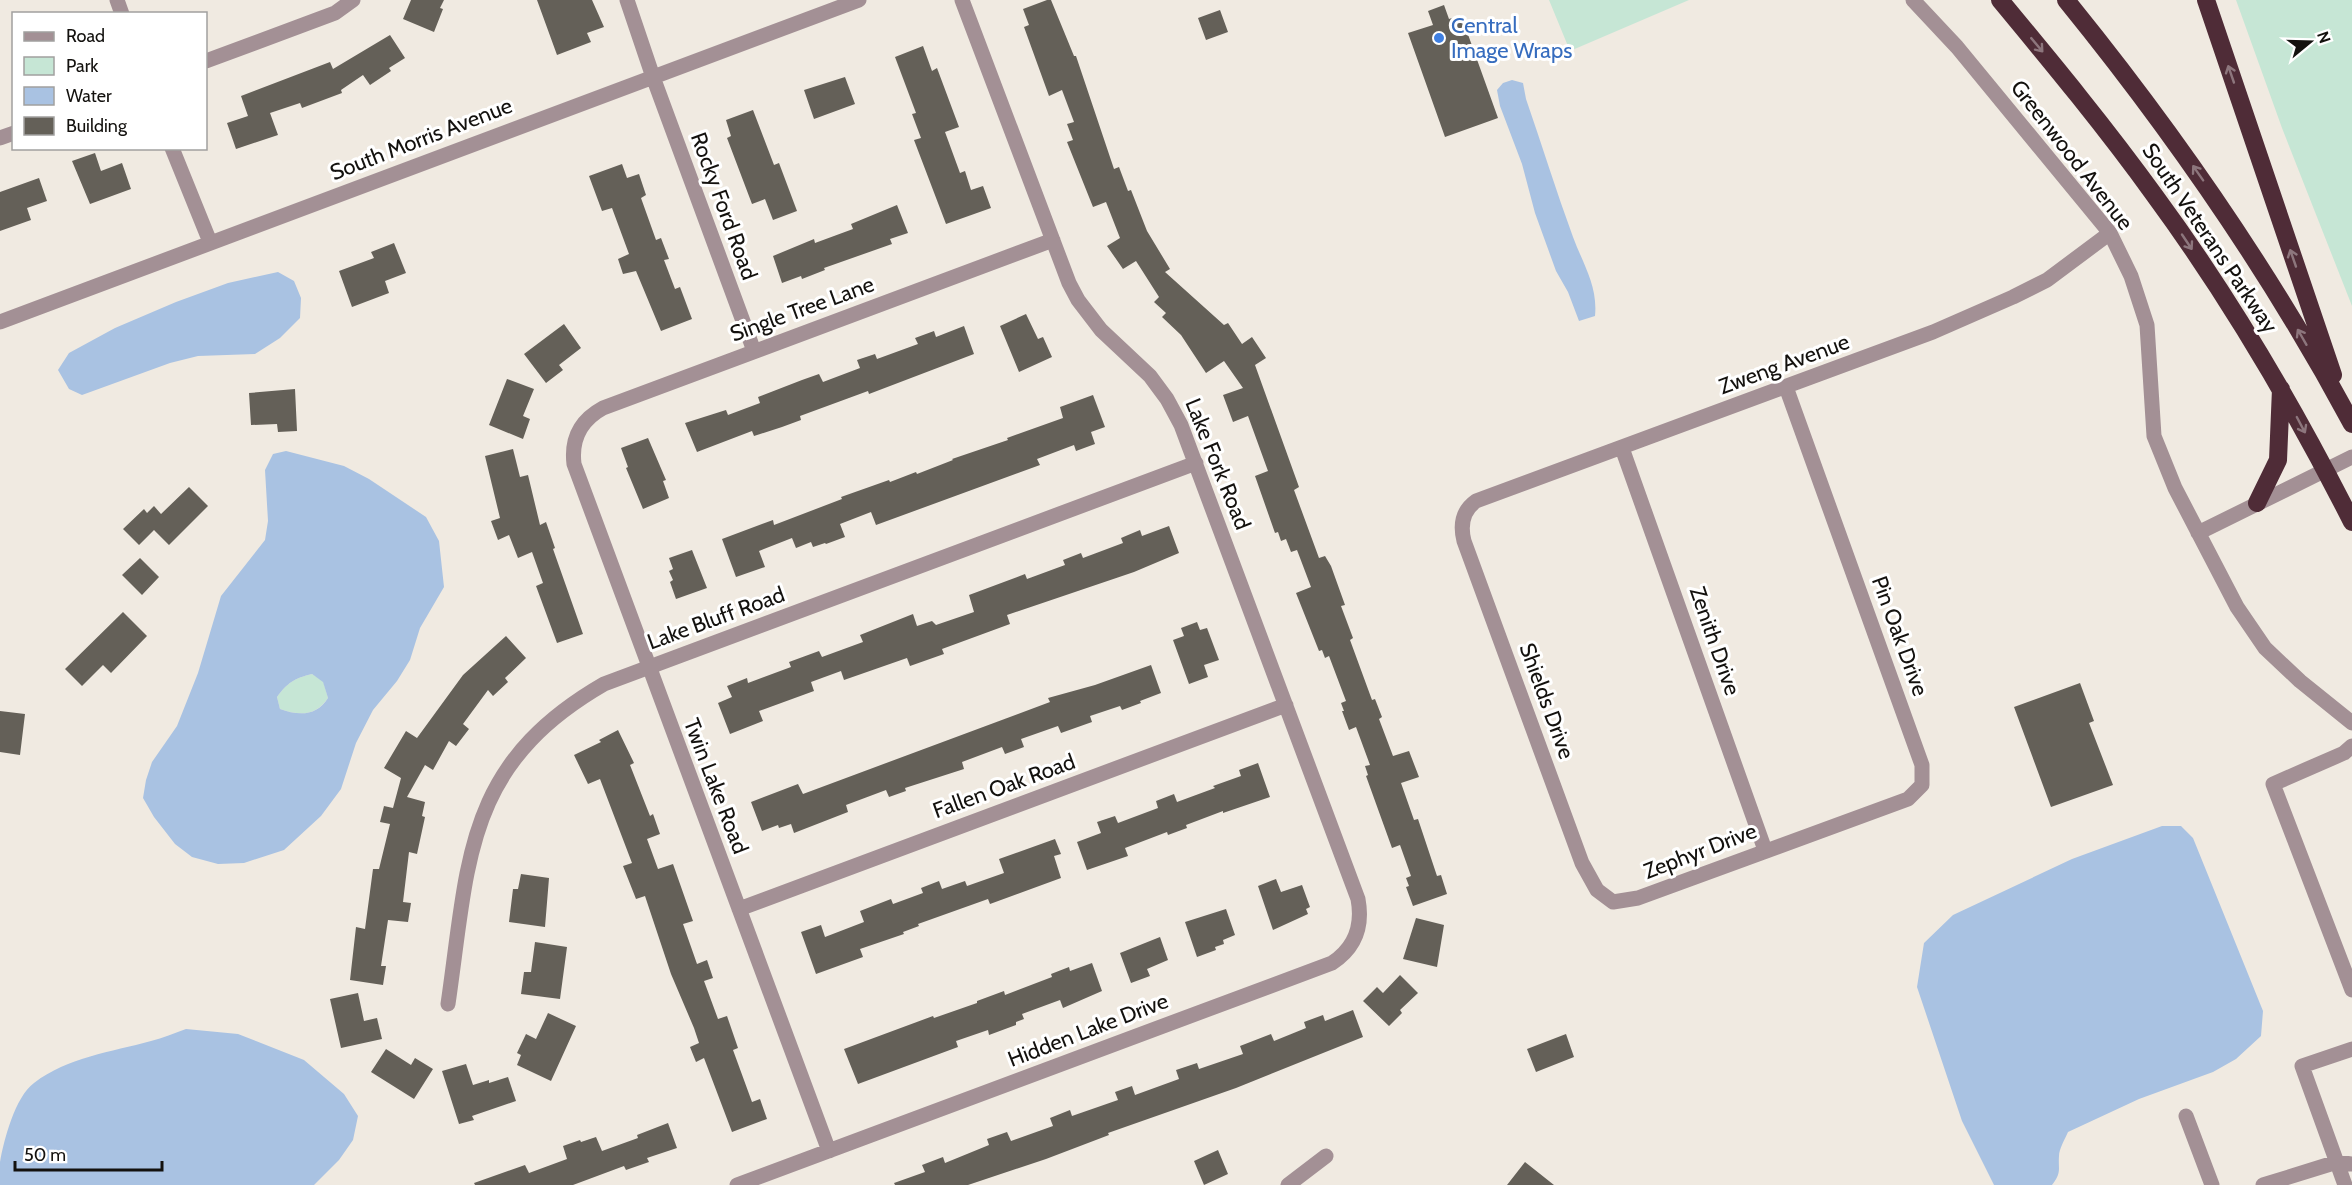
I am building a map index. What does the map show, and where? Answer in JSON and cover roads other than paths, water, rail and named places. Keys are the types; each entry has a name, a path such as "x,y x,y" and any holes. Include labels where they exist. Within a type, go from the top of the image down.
{"highway":[{"name":"South Veterans Parkway","path":"2000,0 2103,126 2156,197 2206,270 2281,389 2352,522"},
{"name":"South Veterans Parkway","path":"2066,0 2176,142 2229,218 2274,289 2349,419"},
{"path":"2206,0 2349,419"},
{"path":"2258,504 2278,460 2281,389"}],"street":[{"path":"207,62 335,13 352,0"},
{"name":"Rocky Ford Road","path":"627,0 652,76 754,351"},
{"name":"South Morris Avenue","path":"0,322 859,0"},
{"name":"Lake Fork Road","path":"962,0 1069,283 1089,316 1101,330 1150,376 1167,399 1181,425 1358,899 1360,920 1354,940"},
{"name":"Greenwood Avenue","path":"1913,0 1957,47 2110,233 2131,276 2147,325 2154,436 2175,488 2237,607 2265,648 2300,681 2352,723"},
{"path":"172,150 210,242"},
{"name":"Zweng Avenue","path":"1464,513 1476,501 1933,332 2047,280 2110,233"},
{"name":"Single Tree Lane","path":"577,434 587,419 603,408 1053,240"},
{"name":"Pin Oak Drive","path":"1786,387 1923,765 1924,778 1922,785 1908,799 1810,834"},
{"name":"Twin Lake Road","path":"577,434 573,454 574,464 829,1151"},
{"name":"Zenith Drive","path":"1622,448 1765,850"},
{"path":"2198,533 2352,458"},
{"name":"Lake Bluff Road","path":"448,1004 473,841 480,821 498,782 523,746 561,711 604,684 1196,463"},
{"name":"Shields Drive","path":"1464,513 1462,522 1464,541 1582,863 1591,882 1605,898"},
{"name":"Fallen Oak Road","path":"739,909 1286,705"},
{"path":"2352,746 2344,753 2274,784 2352,990"},
{"name":"Zephyr Drive","path":"1605,898 1613,902 1638,898 1810,834"},
{"name":"Hidden Lake Drive","path":"737,1185 1332,963 1341,957 1354,940"},
{"path":"2345,1185 2345,1163 2302,1066 2352,1049"},
{"path":"2186,1116 2212,1185"},
{"path":"1288,1185 1326,1156"},
{"path":"2263,1185 2345,1163"}],"water":[{"path":"1512,80 1523,83 1526,99 1561,202 1592,285 1595,316 1579,321 1568,292 1556,271 1535,213 1522,164 1500,106 1497,90 1503,83"},
{"path":"278,272 294,281 301,298 300,318 280,338 255,354 198,356 170,363 82,395 69,389 58,370 69,353 115,328 228,283"},
{"path":"286,451 344,466 369,479 426,517 439,541 444,587 420,628 410,660 397,681 373,710 356,743 341,789 321,816 284,850 244,863 218,864 192,857 175,844 154,817 143,798 152,762 177,726 198,673 221,596 265,540 268,521 265,470 273,454","holes":["312,674 323,682 328,698 319,708 307,713 294,713 280,709 277,697 292,682"]},
{"path":"2162,826 2181,826 2193,838 2263,1011 2261,1036 2236,1059 2213,1072 2139,1099 2068,1132 2059,1153 2058,1174 2052,1185 1994,1185 1962,1121 1917,987 1924,943 1953,915 2072,859"},
{"path":"186,1029 238,1034 304,1060 344,1094 358,1116 353,1140 339,1160 314,1185 0,1185 0,1162 8,1131 21,1098 34,1083 75,1061 155,1040"}],"place":[{"name":"Central Image Wraps","path":"1439,38"}]}
